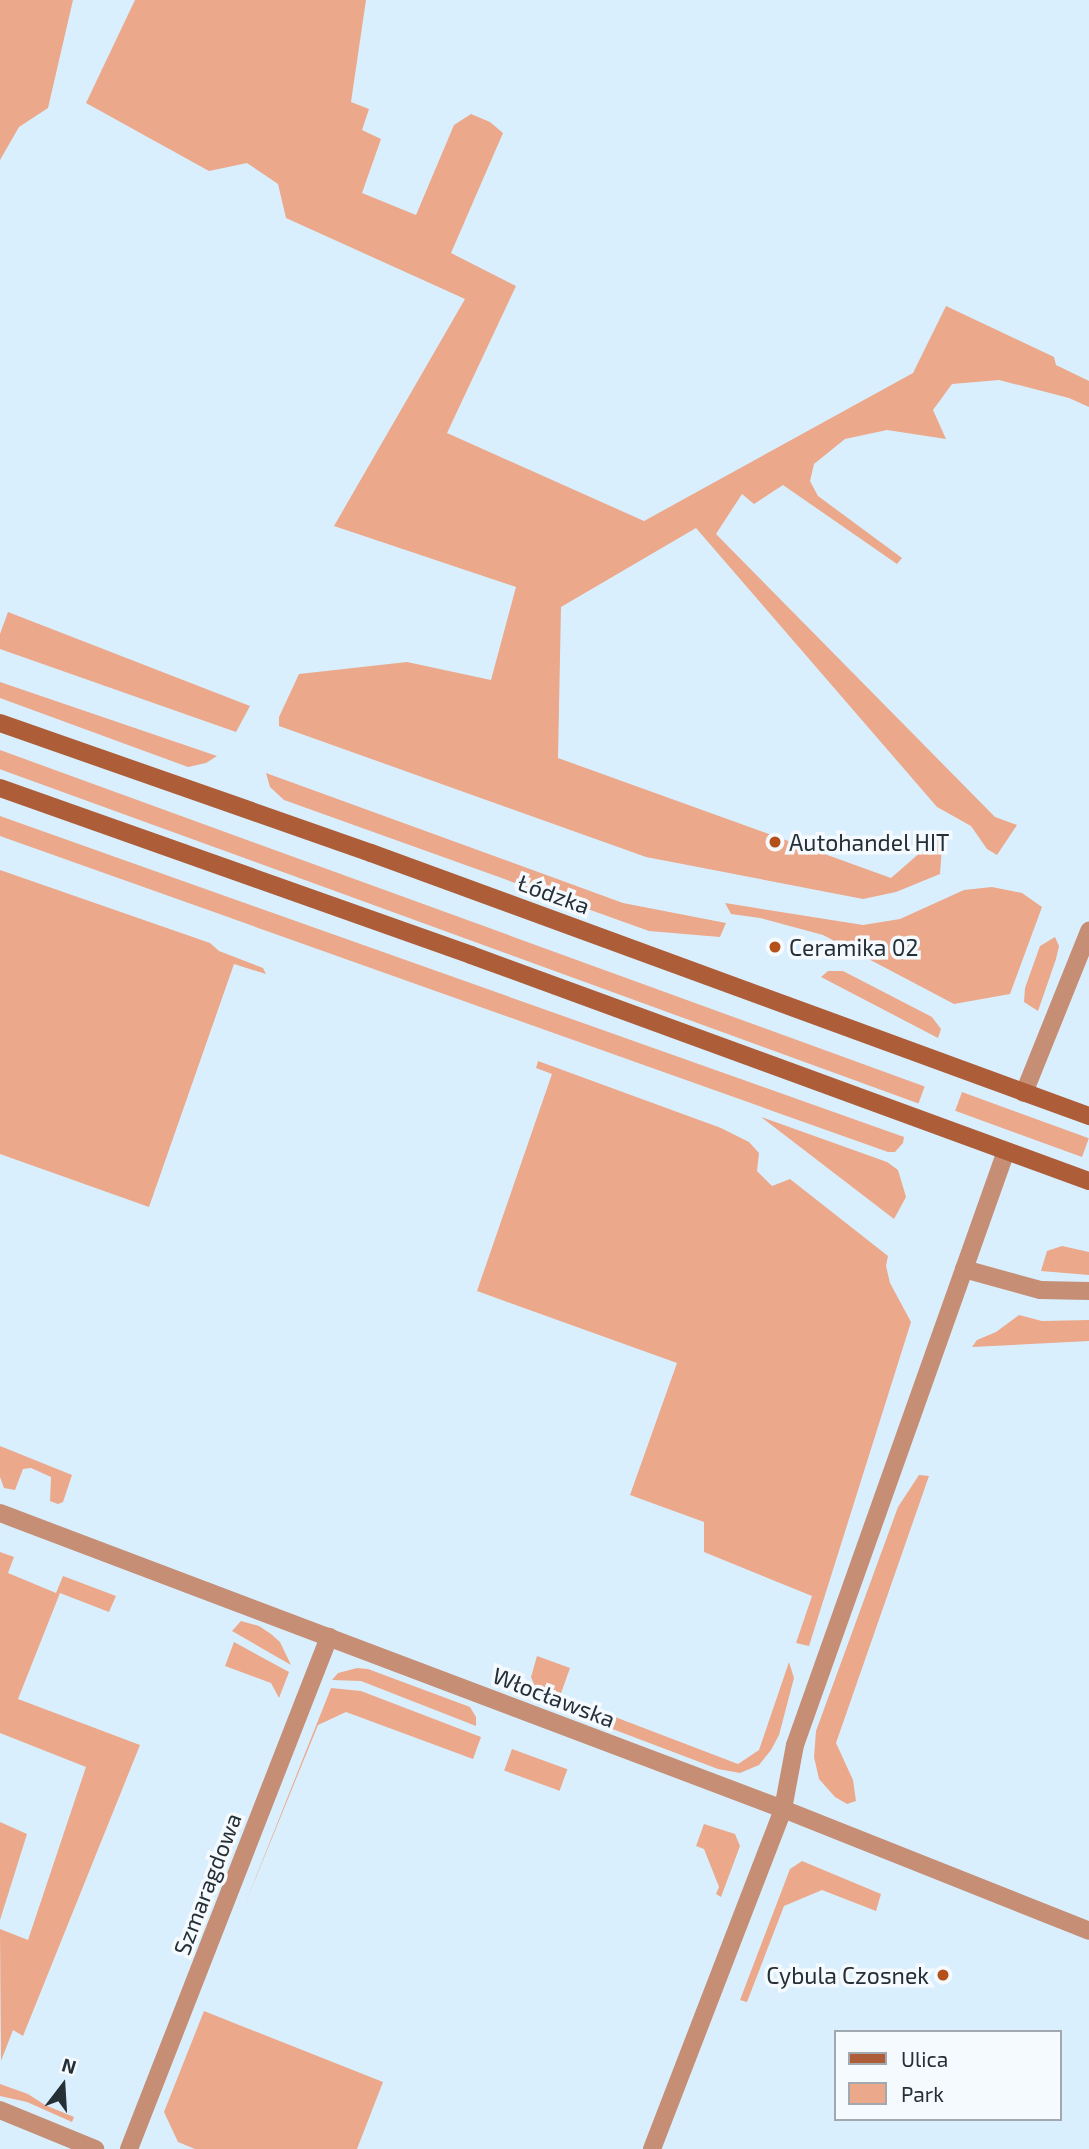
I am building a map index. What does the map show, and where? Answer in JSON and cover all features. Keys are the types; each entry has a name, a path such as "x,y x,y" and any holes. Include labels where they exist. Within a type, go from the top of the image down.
{"main road":[{"name":"Łódzka","path":"0,723 371,853 1089,1116"},
{"path":"0,788 471,955 1089,1181"}],"street":[{"path":"1024,1093 1089,931"},
{"path":"652,2149 783,1810 795,1745 1006,1151"},
{"path":"964,1269 1040,1290 1089,1291"},
{"name":"Włocławska","path":"0,1513 783,1810 1089,1931"},
{"name":"Szmaragdowa","path":"130,2149 329,1637"},
{"path":"0,2110 95,2149"}],"green space":[{"path":"0,0 73,0 48,108 19,127 0,160"},
{"path":"135,0 366,0 351,102 369,109 362,130 381,139 362,193 416,215 454,125 471,114 490,122 503,133 451,253 516,286 447,433 644,521 913,373 946,306 1054,357 1056,365 1089,381 1089,407 1069,398 999,380 952,384 933,410 946,439 887,430 845,439 814,464 810,481 818,496 902,558 897,564 783,485 754,504 742,494 716,534 995,817 1017,825 997,855 987,849 971,826 937,807 696,528 561,607 558,758 891,878 938,837 942,846 940,874 896,892 863,899 646,857 279,726 279,717 299,674 407,662 491,680 516,587 334,526 465,299 286,218 278,184 247,163 209,171 86,103"},
{"path":"8,612 250,706 236,732 0,649 0,634"},
{"path":"0,682 217,756 206,763 188,767 0,698"},
{"path":"0,750 925,1087 919,1103 0,769"},
{"path":"266,773 623,903 726,923 720,937 649,931 284,800 270,787"},
{"path":"0,816 904,1137 903,1143 895,1152 888,1152 0,836"},
{"path":"0,870 210,943 219,951 263,968 266,974 234,964 149,1207 0,1154"},
{"path":"992,887 1022,893 1042,907 1010,994 954,1004 823,935 760,918 731,914 725,903 863,925 900,919 964,890"},
{"path":"1055,937 1059,946 1038,1011 1024,1002 1025,988 1040,946"},
{"path":"828,971 843,971 932,1017 941,1029 938,1038 821,977"},
{"path":"538,1061 721,1128 749,1142 759,1153 757,1171 772,1186 790,1179 888,1256 886,1266 890,1283 911,1322 809,1646 796,1643 812,1596 704,1552 704,1522 630,1495 677,1363 477,1291 552,1074 536,1068"},
{"path":"962,1092 1089,1138 1082,1157 955,1111"},
{"path":"761,1117 887,1162 898,1170 906,1197 894,1219"},
{"path":"1062,1246 1089,1252 1089,1275 1041,1271 1047,1251"},
{"path":"1019,1315 1042,1321 1089,1320 1089,1341 972,1347 977,1340 996,1332"},
{"path":"0,1446 72,1475 63,1502 58,1504 50,1501 51,1477 31,1468 23,1469 15,1490 4,1488 0,1477"},
{"path":"919,1475 929,1476 836,1743 853,1780 856,1801 847,1804 835,1797 819,1779 814,1757 816,1731 898,1507"},
{"path":"0,1552 14,1557 8,1573 56,1593 63,1576 116,1596 109,1612 60,1593 18,1699 140,1745 23,2036 13,2030 1,2061 0,1929 28,1940 86,1767 0,1733"},
{"path":"241,1621 259,1626 271,1634 280,1642 291,1665 232,1631"},
{"path":"234,1642 289,1672 279,1698 271,1683 225,1666"},
{"path":"537,1656 570,1668 560,1696 738,1764 759,1750 789,1662 794,1678 779,1735 771,1750 759,1765 740,1773 718,1769 557,1708 553,1697 535,1687 531,1677"},
{"path":"357,1668 368,1669 470,1707 476,1717 476,1726 361,1681 332,1680 338,1673"},
{"path":"331,1688 361,1691 481,1737 473,1759 346,1712 318,1725 244,1907"},
{"path":"512,1749 567,1769 560,1791 504,1771"},
{"path":"0,1822 27,1834 0,1920"},
{"path":"704,1824 735,1834 740,1846 721,1897 716,1894 719,1887 704,1849 696,1846"},
{"path":"802,1861 881,1894 876,1911 822,1890 784,1906 747,2002 740,2000 790,1869"},
{"path":"204,2011 383,2082 357,2149 195,2149 178,2142 164,2112"},
{"path":"0,2084 28,2094 45,2105 74,2117 72,2122 27,2102 0,2096"}],"place":[{"name":"Autohandel HIT","path":"775,842"},
{"name":"Ceramika 02","path":"775,947"},
{"name":"Cybula Czosnek","path":"943,1975"}]}
